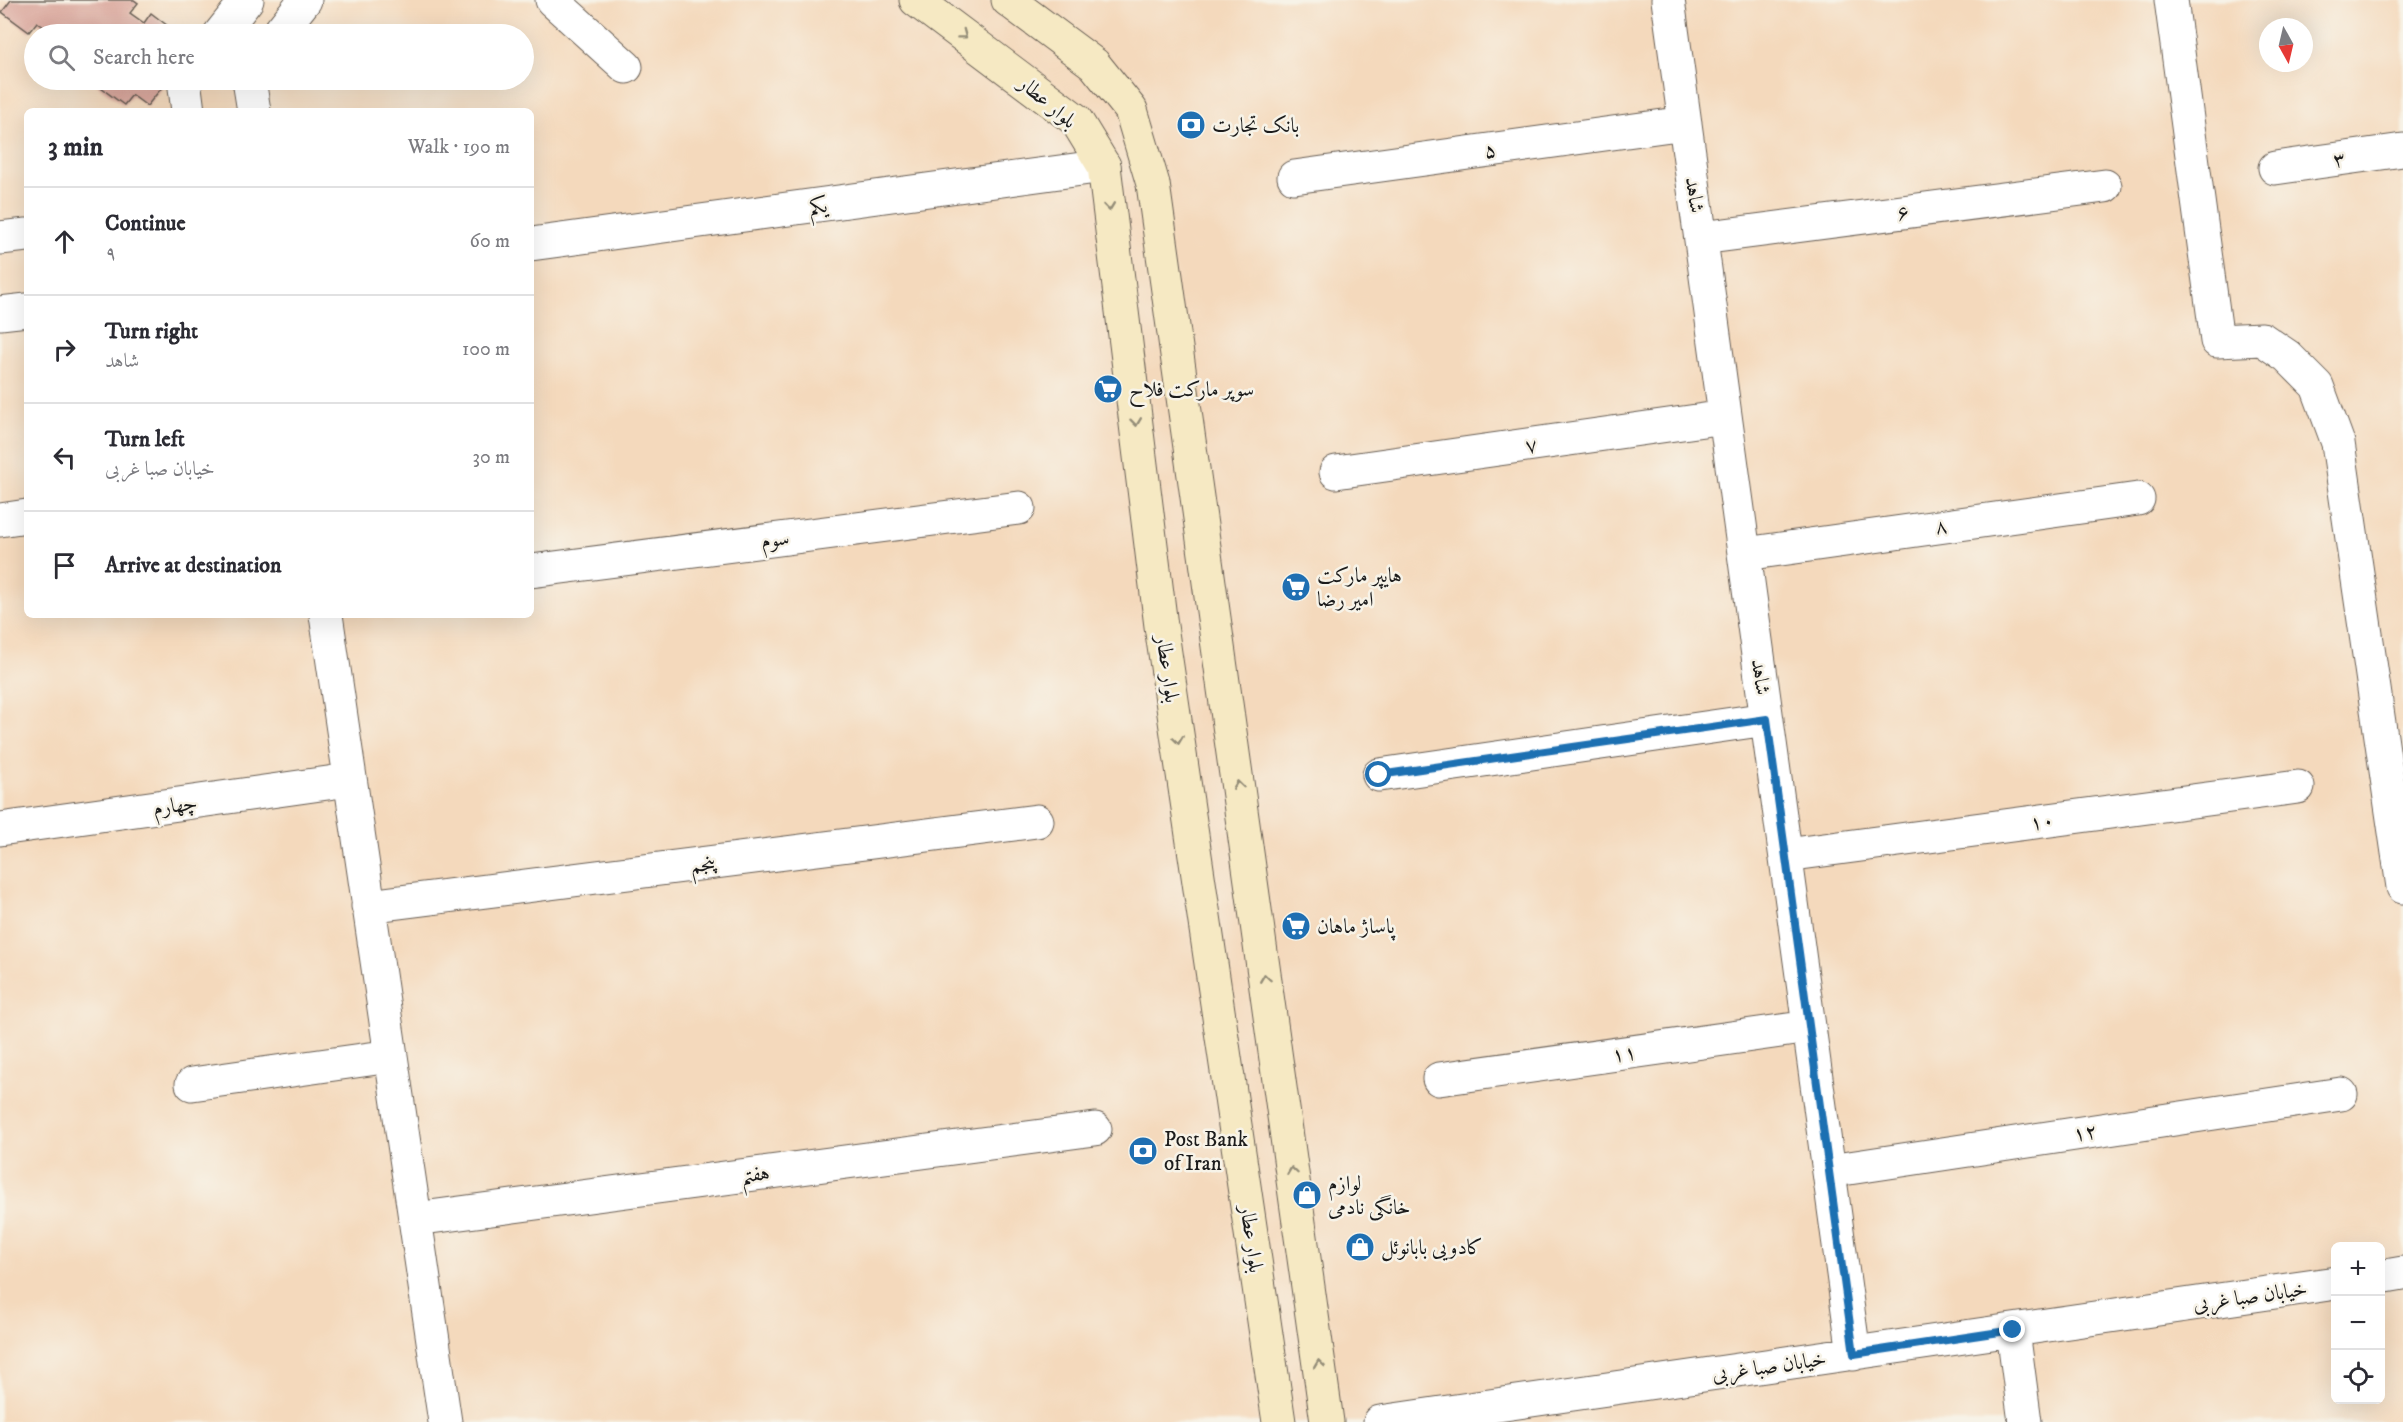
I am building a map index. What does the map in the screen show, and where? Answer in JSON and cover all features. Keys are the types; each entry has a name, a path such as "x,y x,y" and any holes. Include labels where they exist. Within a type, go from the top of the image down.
{"street":[{"path":"228,24 247,0"},
{"path":"286,24 305,0"},
{"path":"552,0 626,67"},
{"name":"بلوار عطار","path":"916,0 1076,120 1104,166 1161,626 1279,1422"},
{"path":"1008,0 1095,64 1131,110 1153,184 1327,1422"},
{"name":"شاهد","path":"1668,0 1854,1354"},
{"path":"2171,0 2217,341 2262,339 2287,356 2317,386 2338,443 2403,887"},
{"path":"185,90 188,108"},
{"path":"251,90 254,108"},
{"name":"۵","path":"1294,177 1685,123"},
{"name":"۳","path":"2275,168 2403,150"},
{"name":"یکم","path":"534,244 1104,166"},
{"name":"۶","path":"1701,238 2105,186"},
{"path":"0,238 24,235"},
{"path":"0,313 24,310"},
{"name":"۷","path":"1336,472 1725,417"},
{"name":"۸","path":"1745,554 2138,499"},
{"name":"سوم","path":"534,571 1019,508"},
{"path":"0,520 24,516"},
{"path":"326,618 445,1422"},
{"path":"1379,775 1767,719"},
{"name":"چهارم","path":"0,829 349,780"},
{"name":"۱۰","path":"1786,855 2298,787"},
{"name":"پنجم","path":"368,906 1037,821"},
{"name":"۱۱","path":"1439,1079 1809,1027"},
{"path":"192,1084 391,1056"},
{"name":"۱۲","path":"1829,1170 2341,1094"},
{"name":"هفتم","path":"415,1220 1095,1130"},
{"path":"2385,1275 2403,1273"},
{"name":"خیابان صبا غربی","path":"1380,1422 2331,1284"},
{"path":"2013,1330 2025,1422"}],"building":[{"path":"11,0 134,0 138,3 130,13 144,23 151,13 165,24 40,24 37,22 24,24 24,28 2,12"},
{"path":"104,90 160,90 147,106 132,95 124,105"}],"place":[{"name":"بانک تجارت","path":"1191,125"},
{"name":"سوپر مارکت فلاح","path":"1108,389"},
{"name":"هایپر مارکت امیر رضا","path":"1296,587"},
{"name":"پاساژ ماهان","path":"1296,926"},
{"name":"Post Bank of Iran","path":"1143,1151"},
{"name":"لوازم خانگی نادمی","path":"1307,1195"},
{"name":"کادویی بابانوئل","path":"1360,1247"}],"route":[{"path":"1379,775 1767,719 1854,1354 2013,1330"}]}
